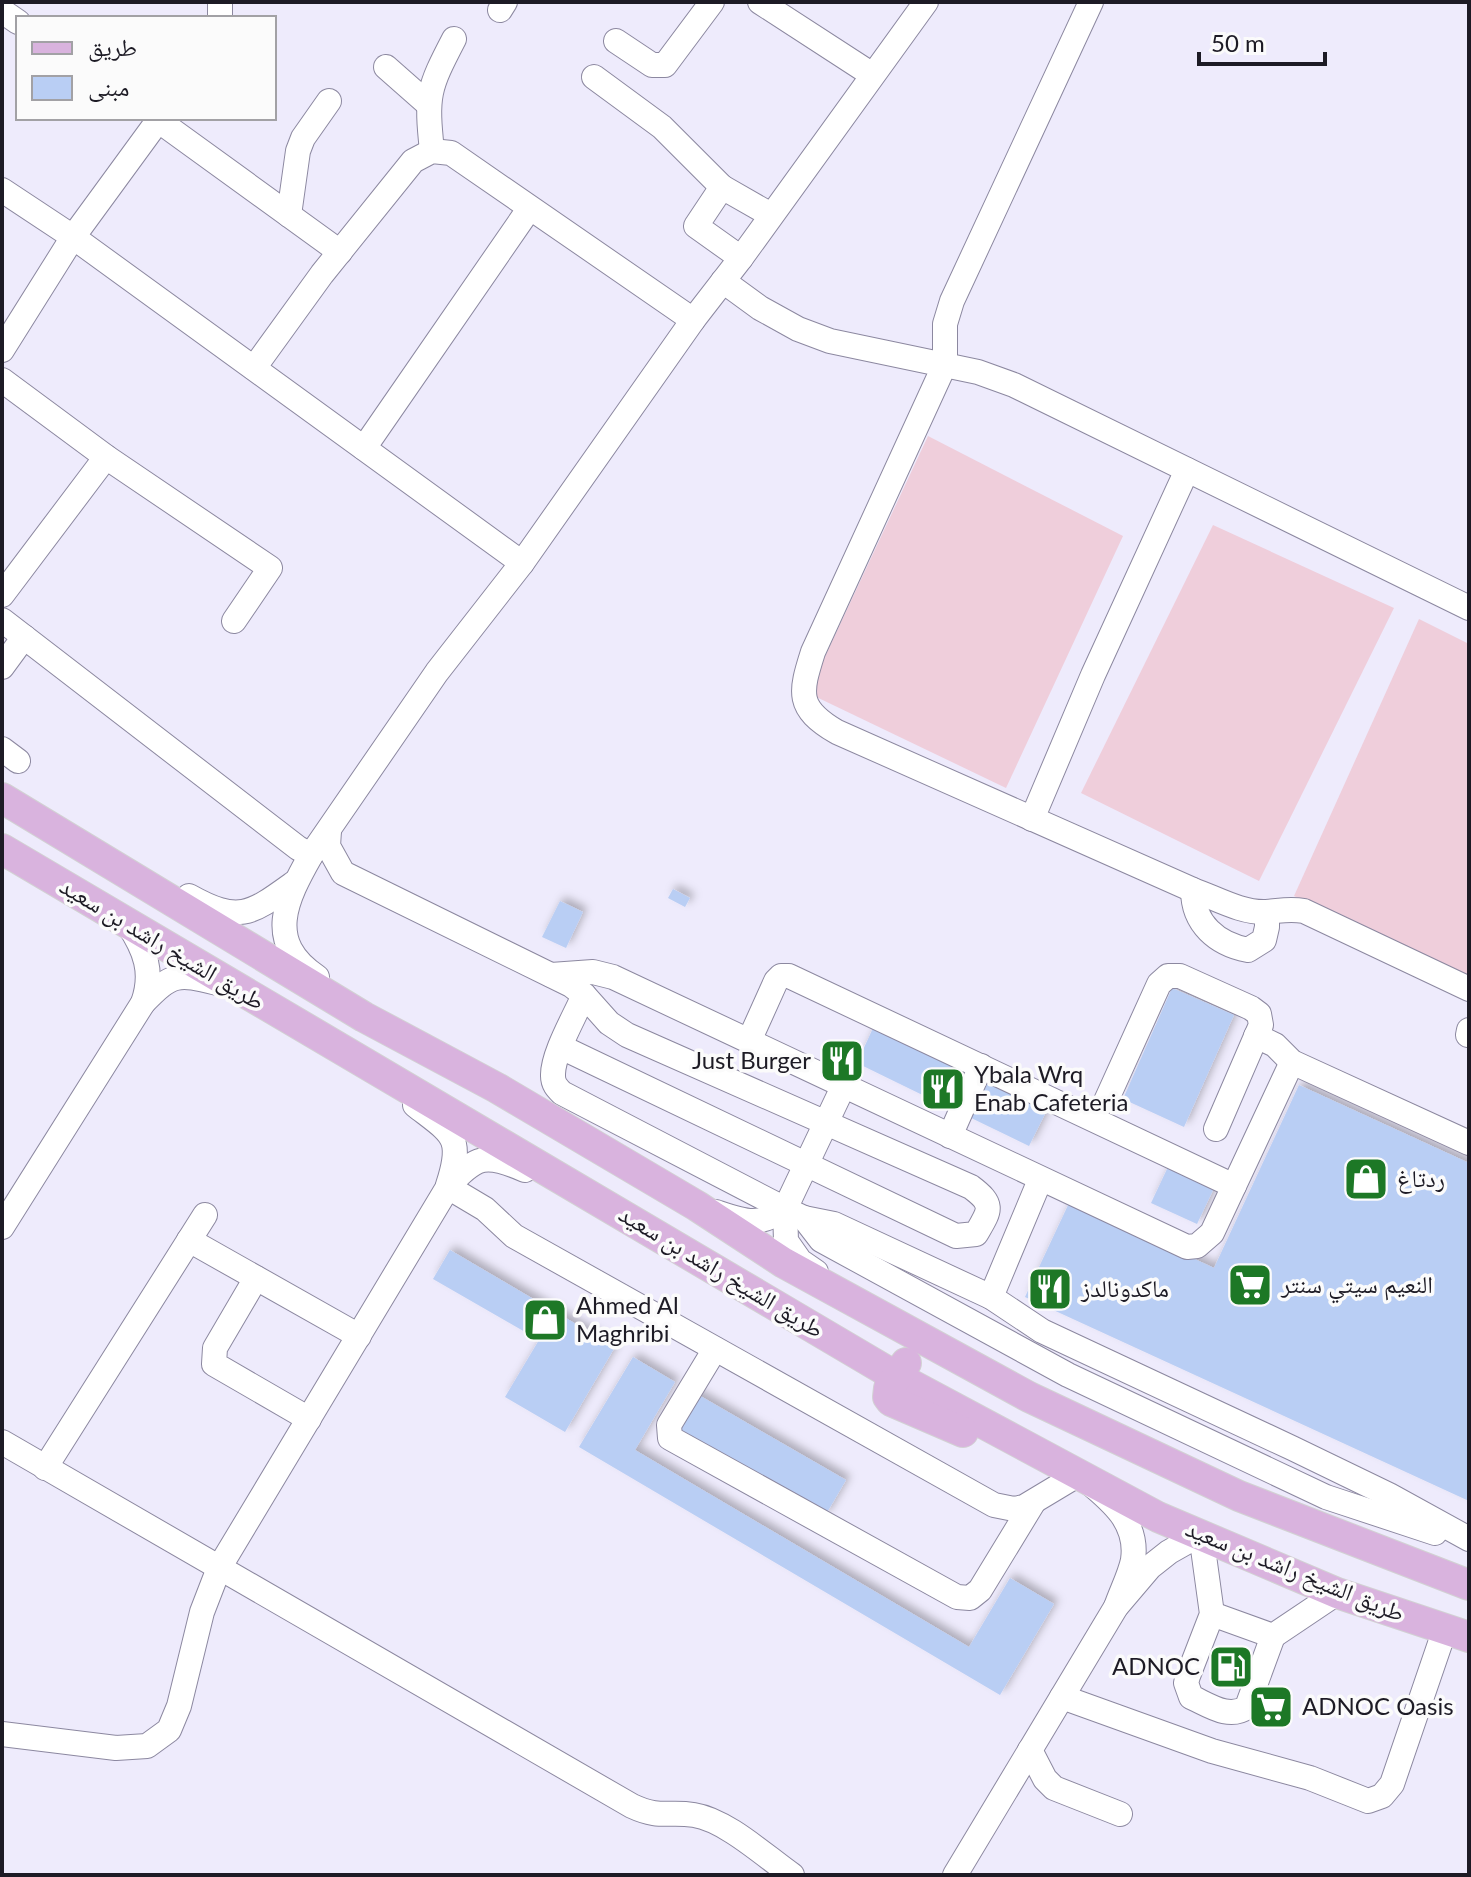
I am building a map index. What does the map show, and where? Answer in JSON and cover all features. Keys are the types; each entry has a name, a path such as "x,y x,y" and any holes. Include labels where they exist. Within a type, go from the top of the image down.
{"main road":[{"name":"طريق الشيخ راشد بن سعيد","path":"2,798 364,1017 497,1088 697,1206 784,1263 1029,1397 1239,1496 1469,1585"},
{"name":"طريق الشيخ راشد بن سعيد","path":"5,859 127,922 895,1376 1158,1517 1337,1593 1457,1633"},
{"path":"385,1074 473,1112 485,1109 494,1099 497,1088"},
{"path":"895,1376 902,1366 910,1362 986,1403 1029,1397"}],"street":[{"path":"616,41 652,65 665,65 712,2"},
{"path":"760,2 871,74"},
{"path":"364,1017 348,998 305,969 293,956 285,929 285,906 302,871 437,672 522,563 693,320 926,2"},
{"path":"1091,2 952,301 945,324 945,364 813,652 802,687 805,706 817,721 837,732 1193,890 1245,909 1267,912 1288,907 1304,911 1469,989"},
{"path":"432,151 428,104 434,78 454,39"},
{"path":"386,67 428,104"},
{"path":"594,77 662,127 722,187 771,215"},
{"path":"289,215 298,151 303,138 329,101"},
{"path":"2,350 73,237 157,120"},
{"path":"159,120 340,252"},
{"path":"254,368 340,252 413,161 432,151 451,153 693,320"},
{"path":"722,187 696,226 741,258"},
{"path":"2,190 73,237 522,563"},
{"path":"364,448 529,209"},
{"path":"723,281 773,315 830,341 945,364 1014,385 1469,608"},
{"path":"2,380 106,457 270,568 234,621"},
{"path":"2,595 106,457"},
{"path":"1032,819 1093,675 1187,470"},
{"path":"2,620 298,848 302,871"},
{"path":"2,667 24,637"},
{"path":"329,831 328,846 343,873"},
{"path":"110,863 135,868 211,909 230,913 240,913 268,903 302,871 343,873 551,975 584,995 600,1015 627,1035 971,1187 985,1198 989,1205 988,1213 976,1234 956,1236 561,1047"},
{"path":"1193,890 1193,904 1201,922 1227,946 1248,950 1264,940 1267,912"},
{"path":"2,1227 143,1003 148,989 146,955 127,922"},
{"path":"551,975 593,972 613,977 1187,1247 1197,1246 1212,1233 1292,1062"},
{"path":"143,1003 169,978 178,976 187,975 235,988"},
{"path":"749,1041 776,981 781,976 789,976 1234,1186"},
{"path":"1106,1101 1159,984 1168,976 1180,976 1256,1011 1261,1022 1216,1129"},
{"path":"584,995 552,1075 554,1085 562,1093 794,1214 834,1224 991,1297 1042,1331 1389,1495 1469,1542"},
{"path":"1256,1036 1275,1045 1292,1062 1469,1143"},
{"path":"950,1136 981,1066"},
{"path":"385,1074 402,1095 452,1137 456,1157 448,1187"},
{"path":"844,1085 806,1166 786,1241 800,1261 888,1320"},
{"path":"2,1734 116,1748 147,1746 169,1730 179,1706 202,1612 219,1568 448,1187 469,1165 488,1158 499,1159 551,1181 577,1186"},
{"path":"991,1297 1040,1180"},
{"path":"448,1187 485,1209 514,1236 994,1505 1014,1509 1033,1503 1079,1474 1111,1501 1126,1519 1133,1539 1133,1560 1116,1607"},
{"path":"697,1206 758,1223 794,1214"},
{"path":"794,1214 821,1240 1054,1368 1326,1497 1469,1542"},
{"path":"45,1468 205,1215"},
{"path":"189,1240 359,1336"},
{"path":"256,1278 215,1348 214,1364 309,1419"},
{"path":"715,1349 669,1425 670,1438 957,1597 970,1598 980,1590 1033,1503"},
{"path":"2,1442 632,1806 653,1815 694,1815 716,1821 792,1875"},
{"path":"1278,1475 1292,1448"},
{"path":"955,1875 1116,1607 1150,1567 1169,1552 1201,1534 1212,1614 1186,1683 1191,1697 1229,1713 1237,1713 1247,1707 1273,1636 1337,1593"},
{"path":"1212,1614 1273,1636"},
{"path":"1062,1697 1212,1751 1310,1778 1368,1801 1382,1796 1392,1784 1457,1633"},
{"path":"1030,1750 1045,1779 1054,1788 1120,1814"}],"shaded area":[{"path":"928,436 1123,536 1006,788 808,693"},
{"path":"1213,525 1394,608 1259,881 1081,793"},
{"path":"1419,619 1469,644 1469,981 1294,896"}],"building":[{"path":"673,889 690,898 685,907 668,898"},
{"path":"560,901 583,912 566,948 542,937"},
{"path":"1172,988 1234,1015 1184,1127 1123,1099"},
{"path":"874,1026 963,1069 945,1106 857,1063"},
{"path":"980,1078 1047,1110 1029,1146 963,1114"},
{"name":"النعيم سيتي سنتر","path":"1299,1085 1469,1163 1469,1501 1025,1297 1070,1201 1214,1268"},
{"path":"1168,1167 1214,1188 1197,1224 1151,1203"},
{"path":"450,1250 615,1347 565,1432 505,1397 539,1340 433,1279"},
{"path":"633,1357 675,1382 635,1450 969,1647 1010,1578 1054,1604 1000,1695 579,1447"},
{"path":"690,1390 846,1480 825,1516 669,1425"}],"place":[{"name":"Just Burger","path":"842,1061"},
{"name":"Ybala Wrq Enab Cafeteria","path":"943,1089"},
{"name":"ردتاغ","path":"1366,1179"},
{"name":"النعيم سيتي سنتر","path":"1250,1285"},
{"name":"ماكدونالدز","path":"1050,1289"},
{"name":"Ahmed Al Maghribi","path":"545,1320"},
{"name":"ADNOC","path":"1231,1667"},
{"name":"ADNOC Oasis","path":"1271,1707"}]}
